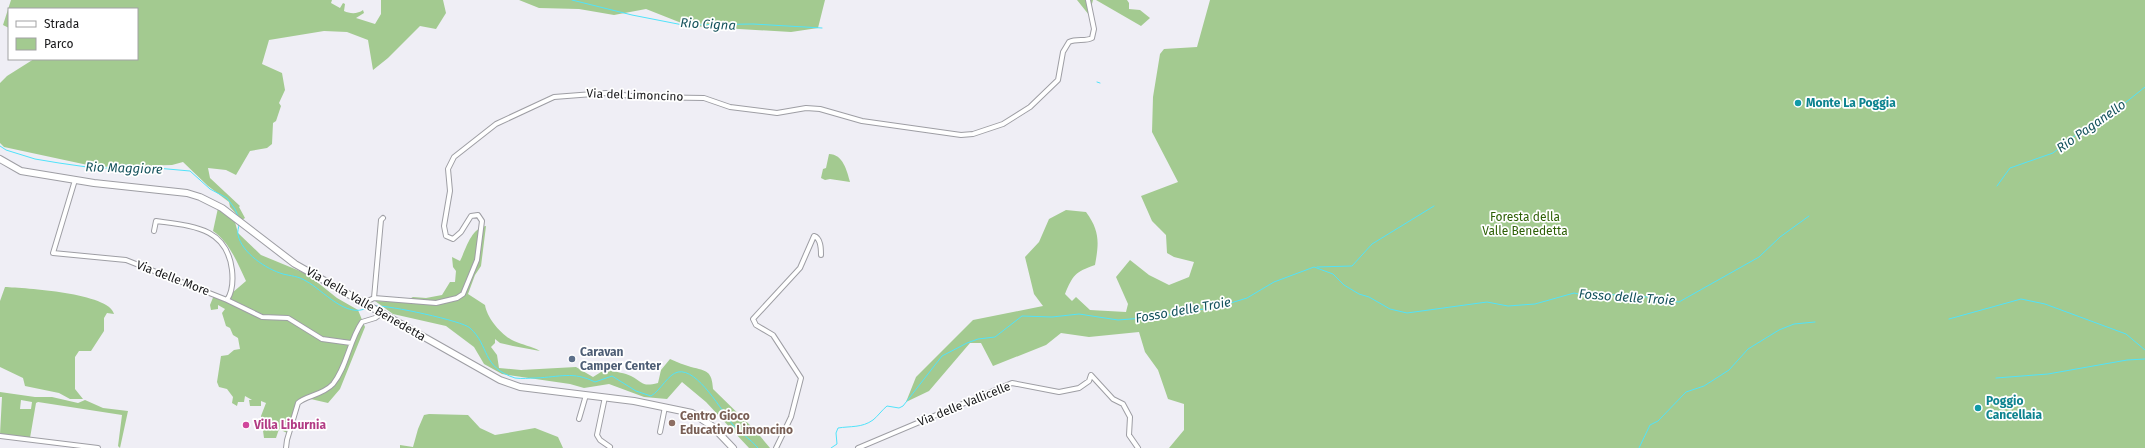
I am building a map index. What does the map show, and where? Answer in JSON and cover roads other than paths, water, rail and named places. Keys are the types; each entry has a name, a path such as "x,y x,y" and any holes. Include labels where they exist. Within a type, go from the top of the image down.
{"main road":[{"name":"Via della Valle Benedetta","path":"0,159 21,170 76,180 187,193 213,203 236,218 295,264 510,384 605,397 692,413 705,420 733,448"}],"street":[{"name":"Via del Limoncino","path":"374,298 436,303 457,298 463,294 477,260 482,221 478,215 471,216 457,237 453,239 446,236 444,226 450,191 449,165 454,157 496,124 554,97 606,92 640,97 704,98 730,107 777,113 806,108 820,109 862,121 961,135 973,134 1003,124 1025,111 1058,80 1063,52 1069,42 1076,40 1088,40 1092,38 1094,29 1088,0"},
{"name":"Via delle More","path":"76,180 53,253 126,260 227,300"},
{"name":"Via della Valle Benedetta","path":"374,298 376,263 381,235 381,220 383,218"},
{"path":"154,231 156,221 173,223 212,233 224,243 229,251 232,286 227,300 262,316 288,318 322,339 351,343"},
{"path":"776,448 791,417 801,378 773,335 756,325 754,319 800,268 814,236 818,239 821,247 821,256"},
{"path":"365,304 374,298"},
{"path":"286,448 298,403 314,396 333,383 343,366 351,343 362,322 375,318 382,313"},
{"name":"Via delle Vallicelle","path":"858,448 1012,383 1059,392 1079,388 1089,381 1091,375 1113,399 1123,404 1130,417 1129,435 1138,448"},
{"path":"579,419 586,395"},
{"path":"605,397 597,435 600,440 610,447"},
{"path":"660,432 665,407"},
{"path":"0,436 98,448"}],"waterway":[{"name":"Rio Cigna","path":"572,0 632,15 683,25 753,24 822,28"},
{"name":"Rio Paganello","path":"1997,186 2010,168 2053,153 2073,137 2120,107 2145,87"},
{"name":"Rio Maggiore","path":"0,146 6,150 35,159 101,169 123,165 190,171 210,189 227,198 238,216"},
{"path":"1317,267 1352,266 1372,244 1434,206"},
{"name":"Fosso delle Troie","path":"831,448 837,444 836,433 838,428 860,426 869,423 887,406 899,408 903,406 942,356 978,339 995,337 1022,316 1052,317 1079,314 1118,320 1156,317 1221,306 1247,298 1274,282 1314,267 1333,274 1344,285 1359,294 1369,297 1390,309 1407,313 1487,302 1508,306 1535,304 1574,293 1587,296 1628,294 1679,302 1759,257 1780,237 1809,216"},
{"name":"Rio Maggiore","path":"239,223 238,234 240,242 244,248 262,264 276,272 303,279 343,307 351,310 367,308"},
{"path":"1949,319 2021,299 2045,304 2126,334 2145,350"},
{"name":"Rio Maggiore","path":"376,306 425,314 454,321 470,328 481,342 487,356 496,368 515,378 573,376 595,382 612,376 636,391 651,396 674,373 686,373 693,377 709,392 733,425 758,448"},
{"path":"1639,448 1650,425 1658,421 1686,392 1704,386 1729,370 1748,349 1779,330 1794,324 1815,322"},
{"path":"1996,378 2048,374 2127,360 2145,359"}],"place":[{"name":"Monte La Poggia","path":"1798,103"},
{"name":"Caravan Camper Center","path":"572,359"},
{"name":"Poggio Cancellaia","path":"1978,408"},
{"name":"Centro Gioco Educativo Limoncino","path":"672,423"},
{"name":"Villa Liburnia","path":"246,425"}],"park label":[{"name":"Foresta della Valle Benedetta","path":"1525,224"}]}
